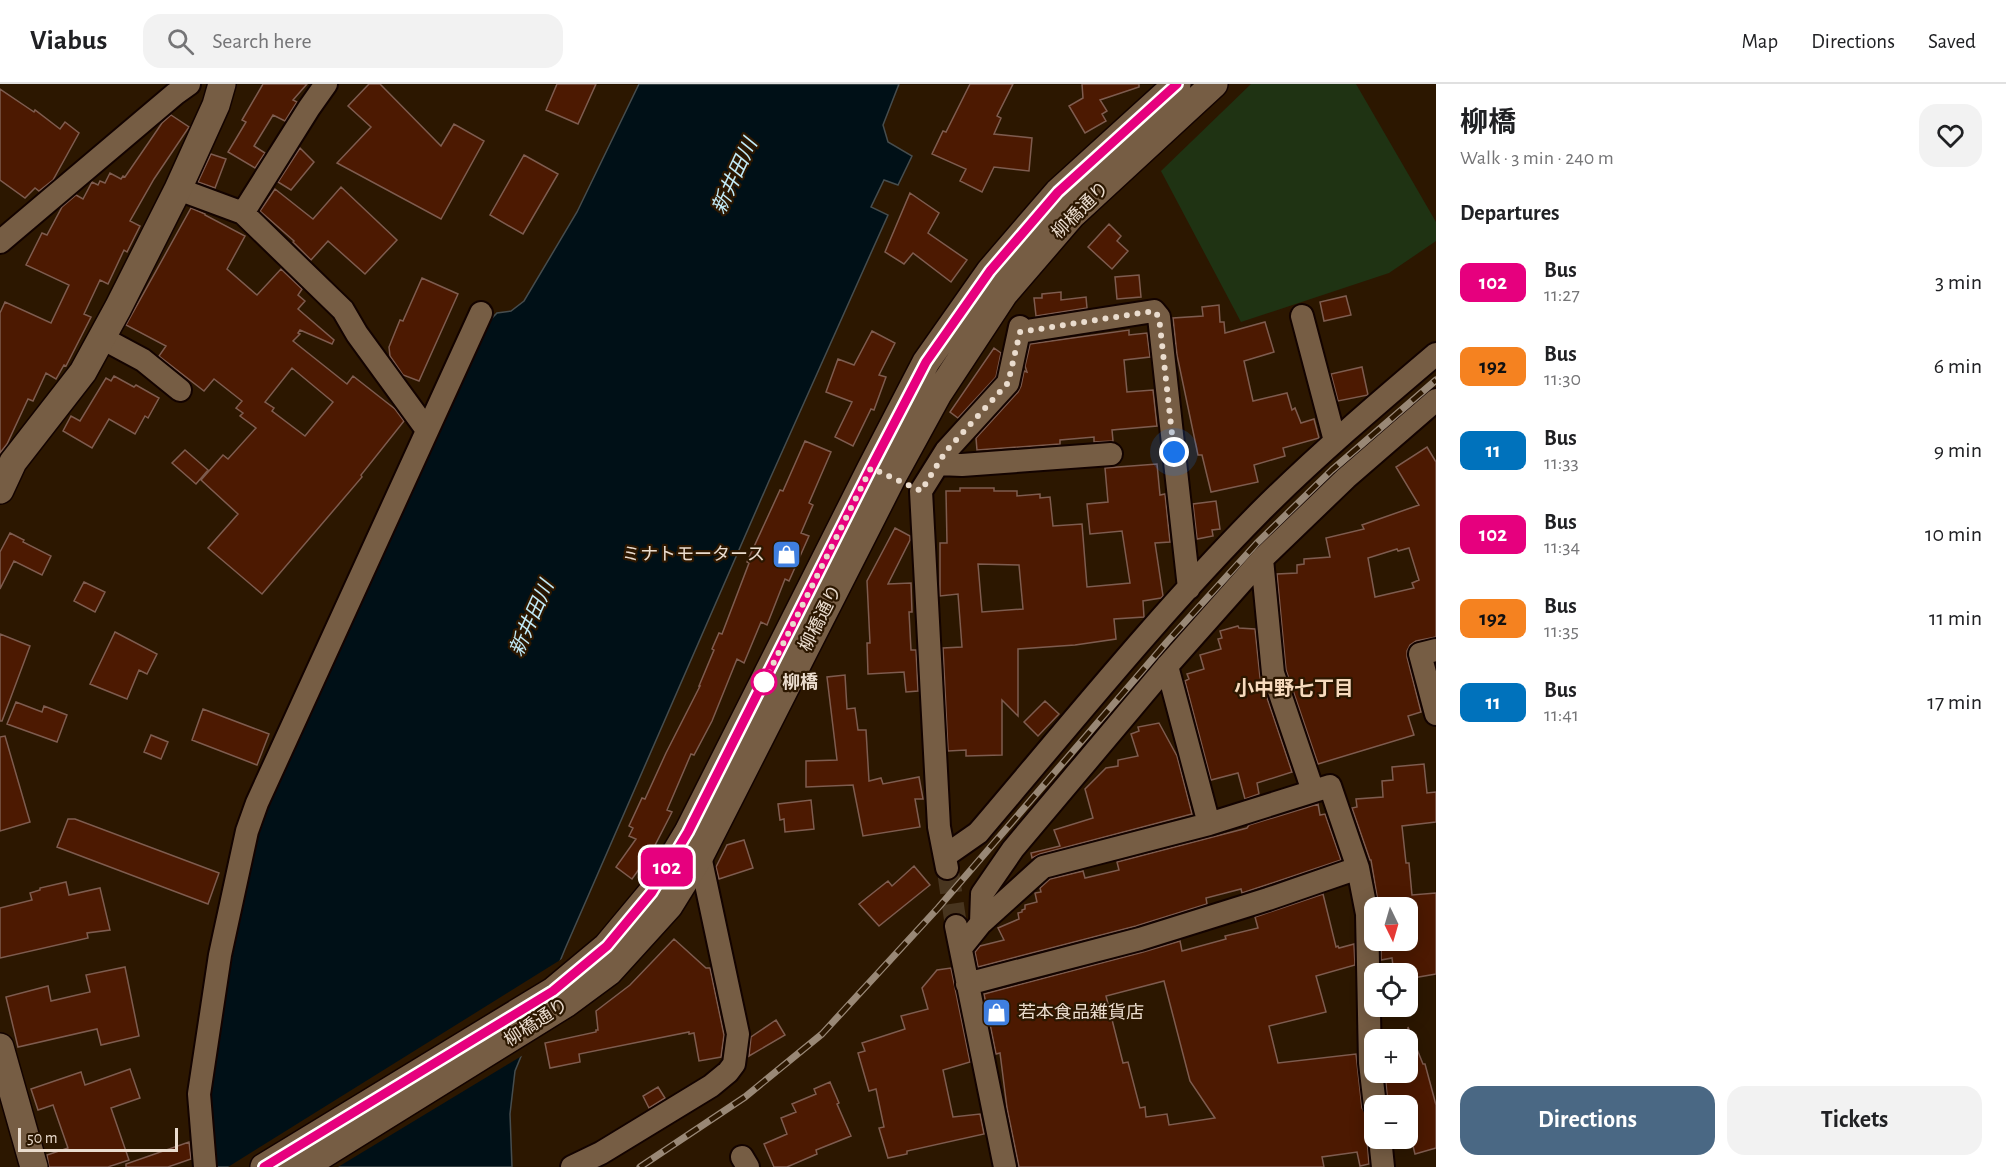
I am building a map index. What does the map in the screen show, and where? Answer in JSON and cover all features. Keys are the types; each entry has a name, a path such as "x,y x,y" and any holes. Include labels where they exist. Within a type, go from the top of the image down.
{"street":[{"path":"0,242 189,84"},
{"path":"0,490 13,462 84,372 178,189 216,105 222,84"},
{"path":"243,213 326,84"},
{"name":"柳橋通り","path":"303,1167 567,1003 609,972 661,899 700,856 881,473 926,362 990,271 1058,192 1177,84"},
{"name":"柳橋通り","path":"264,1167 553,991 661,899 688,832 881,473 938,394 1004,294 1072,215 1214,84"},
{"path":"178,189 243,213 343,310 357,334 427,430"},
{"path":"1189,588 1159,317 1154,311 1020,329 1008,383 946,451 921,491 939,827 947,864 978,833 1189,588 1259,513 1335,441 1436,354"},
{"path":"205,1167 199,1094 220,955 247,831 257,803 481,313"},
{"path":"1302,316 1335,441"},
{"path":"102,338 143,360 180,390"},
{"path":"981,923 982,894 1013,849 1167,666 1262,559 1346,478 1436,400"},
{"path":"938,464 962,465 1111,454"},
{"path":"881,473 921,491"},
{"path":"1262,559 1273,673 1313,791"},
{"path":"1436,650 1420,654 1436,714"},
{"path":"1167,666 1209,824"},
{"path":"960,948 981,923 1043,867 1209,824 1330,786 1358,868 1367,914 1370,1063 1374,1095"},
{"path":"572,1167 601,1153 711,1086 734,1064 738,1034 700,856"},
{"path":"967,984 1151,936 1358,868"},
{"path":"956,926 1005,1167"},
{"path":"0,1047 34,1167"},
{"path":"1381,1149 1383,1167"}],"green space":[{"path":"1251,84 1356,84 1436,222 1436,241 1389,273 1241,322 1161,171"}],"water":[{"name":"新井田川","path":"639,84 899,84 883,125 888,142 912,156 898,185 884,180 871,207 888,215 565,949 515,1071 510,1114 512,1167 212,1167 206,1095 254,836 491,319 497,313 511,311 524,301 577,212"}],"pier":[{"path":"565,957 525,1054 338,1167 228,1167"}],"building":[{"path":"263,84 307,84 293,100 297,102 285,121 273,115 254,146 265,153 255,168 228,152 246,122 242,120"},
{"path":"369,84 380,84 441,146 454,124 484,141 441,219 337,163 371,127 348,106"},
{"path":"557,84 596,84 578,124 546,110"},
{"path":"970,84 1013,84 997,116 1001,118 994,134 1032,138 1029,171 994,167 982,192 960,181 966,169 932,154 943,131 946,132"},
{"path":"1082,84 1139,84 1139,87 1100,100 1107,111 1102,114 1106,121 1085,133 1069,106 1083,98"},
{"path":"0,89 34,112 35,110 60,129 65,122 79,133 53,180 39,191 35,188 25,198 0,180"},
{"path":"171,115 189,127 154,179 130,221 140,226 127,252 124,250 108,284 100,280 84,314 91,317 66,366 64,365 56,379 46,373 33,401 28,399 7,444 0,453 0,313 5,302 51,323 69,285 26,265 42,233 47,235 62,207 76,195 83,199 92,182 98,185 100,181 105,183 110,173 121,179 125,177 162,123"},
{"path":"300,148 314,162 291,190 278,182"},
{"path":"211,154 226,159 215,188 198,182"},
{"path":"524,155 558,174 523,234 490,215"},
{"path":"341,187 397,240 365,274 328,241 311,260 294,241 260,211 275,189 313,219"},
{"path":"910,193 939,213 928,233 967,260 951,282 913,253 904,264 885,252"},
{"path":"191,208 245,236 227,269 257,295 281,269 302,289 298,295 305,301 298,309 334,340 332,344 300,330 298,333 300,334 293,341 347,384 353,376 395,409 404,421 361,475 362,477 262,594 208,548 238,514 201,480 223,455 228,459 256,428 240,416 243,413 236,408 242,401 214,379 204,391 159,356 166,346 126,325","holes":["292,368 333,402 305,436 272,411 274,408 265,402"]},
{"path":"1109,224 1121,236 1117,241 1128,251 1112,269 1088,247"},
{"path":"1139,275 1141,297 1117,299 1115,277"},
{"path":"422,278 458,294 419,381 403,375 390,356 389,347"},
{"path":"1061,292 1061,300 1086,297 1087,308 1036,316 1034,298 1042,298 1042,294"},
{"path":"1346,296 1351,315 1324,321 1320,302"},
{"path":"1219,305 1220,322 1224,322 1225,333 1265,322 1274,352 1244,361 1253,401 1287,393 1292,410 1295,408 1301,423 1314,419 1319,438 1283,448 1285,456 1254,465 1258,482 1211,492 1202,455 1198,455 1177,355 1173,318 1203,316 1202,307"},
{"path":"1129,330 1129,335 1147,333 1150,357 1124,360 1127,392 1153,390 1157,426 1112,430 1113,441 1094,442 1094,437 1060,440 1060,444 977,450 976,438 1021,386 1024,371 1027,372 1025,366 1030,344"},
{"path":"872,331 895,343 879,375 886,377 874,410 871,409 853,446 835,437 852,402 826,392 838,359 854,365"},
{"path":"994,348 1001,353 996,377 958,418 950,412"},
{"path":"1362,367 1368,395 1338,401 1331,374"},
{"path":"114,376 159,398 148,418 145,416 135,434 109,419 92,448 63,431 71,416 80,421 106,378 111,381"},
{"path":"805,441 831,452 809,503 813,505 801,533 809,536 789,581 785,579 767,625 761,622 744,663 737,659 712,721 694,755 691,754 667,810 672,812 652,851 632,879 616,867 636,839 629,836 633,828 629,826 642,798 645,799 700,686 714,650 712,649 719,633 722,634 749,563 747,562"},
{"path":"1427,447 1436,462 1436,637 1416,641 1407,651 1421,712 1408,716 1414,735 1318,764 1286,670 1277,574 1297,573 1297,565 1304,564 1304,559 1330,557 1326,538 1364,529 1362,525 1419,505 1396,467","holes":["1409,548 1419,580 1412,583 1414,588 1375,597 1368,558 1397,549 1398,551"]},
{"path":"185,450 208,470 196,484 172,463"},
{"path":"1157,464 1160,495 1165,494 1170,542 1155,543 1163,596 1143,601 1144,617 1114,619 1116,639 1075,645 1018,649 1018,716 1002,700 1002,755 966,756 966,750 948,751 943,648 962,647 958,594 940,596 940,543 947,543 946,491 960,491 960,488 994,488 994,491 1017,491 1017,496 1040,494 1040,498 1050,497 1053,526 1082,524 1087,587 1130,583 1122,531 1090,534 1087,504 1108,502 1105,468","holes":["978,564 1019,565 1023,609 982,612"]},
{"path":"1216,501 1220,529 1212,530 1213,536 1197,539 1193,504"},
{"path":"895,528 910,536 910,540 888,584 911,583 912,612 909,612 911,650 916,650 918,691 906,692 904,672 868,674 867,643 870,643 867,581"},
{"path":"10,533 51,556 42,575 14,561 0,589 0,552"},
{"path":"84,582 105,592 95,612 74,601"},
{"path":"1238,626 1255,629 1260,677 1292,772 1257,783 1259,794 1245,799 1238,773 1211,780 1185,681 1189,679 1187,674 1204,669 1200,655 1221,649 1218,639 1222,638 1220,631"},
{"path":"115,632 157,654 147,674 139,670 127,699 90,684"},
{"path":"0,634 30,646 2,721 0,721"},
{"path":"845,675 847,709 855,708 858,730 866,730 869,781 881,778 883,784 919,777 923,799 915,799 920,827 863,836 853,785 806,787 806,761 837,760 827,677"},
{"path":"1045,701 1059,714 1038,736 1024,722"},
{"path":"16,702 42,712 44,706 67,715 57,742 7,724"},
{"path":"203,709 269,734 257,765 192,740"},
{"path":"1159,723 1177,756 1192,814 1032,858 1031,853 1060,846 1054,830 1093,818 1085,789 1106,768 1118,766 1118,760 1138,756 1131,734 1139,731 1138,727"},
{"path":"151,735 168,742 161,759 144,752"},
{"path":"5,736 30,822 0,831 0,737"},
{"path":"1424,764 1427,793 1436,792 1436,822 1402,826 1412,895 1436,893 1436,974 1418,977 1418,963 1393,963 1392,958 1381,960 1381,951 1418,951 1418,897 1377,897 1371,860 1352,808 1357,807 1356,799 1383,797 1382,781 1393,780 1392,767"},
{"path":"811,800 814,829 785,832 784,819 780,820 778,804"},
{"path":"1318,804 1320,815 1325,814 1341,860 1242,893 1241,889 1206,898 1207,904 1136,926 978,967 975,952 980,946 1004,940 998,928 1019,919 1018,913 1025,909 1025,905 1037,902 1035,893 1041,892 1040,888 1050,879 1083,871 1085,878 1119,870 1117,862 1247,828 1249,825"},
{"path":"68,819 75,819 219,873 208,904 57,847"},
{"path":"744,840 753,868 719,879 716,867 727,845"},
{"path":"914,866 930,885 879,926 859,904 888,881 892,886"},
{"path":"66,882 69,895 100,888 110,930 87,933 88,938 0,958 0,908 32,900 30,893 40,888"},
{"path":"1323,894 1336,947 1354,944 1355,965 1316,976 1326,1012 1269,1026 1278,1063 1356,1054 1364,1111 1364,1149 1368,1149 1369,1164 1360,1166 1357,1152 1322,1157 1324,1167 1019,1167 1007,1108 1000,1053 996,1054 984,994 1180,941 1182,951 1226,939 1225,936 1258,928 1255,917","holes":["1164,981 1190,1081 1215,1118 1169,1125 1167,1114 1146,1117 1145,1107 1140,1108 1128,1062 1123,1063 1106,996"]},
{"path":"674,939 706,968 710,968 724,1035 721,1057 699,1061 694,1033 689,1034 689,1032 579,1054 580,1062 550,1068 545,1043 596,1032 598,1030 596,1011 630,985"},
{"path":"125,967 139,1036 101,1045 97,1029 18,1047 6,997 48,986 51,1001 90,992 86,975"},
{"path":"951,968 970,1062 943,1070 953,1117 980,1114 984,1134 907,1151 907,1154 888,1158 879,1128 884,1127 876,1089 869,1091 858,1053 865,1051 862,1043 905,1029 901,1016 928,1009 922,988 937,970"},
{"path":"776,1020 785,1035 749,1056 751,1037"},
{"path":"1418,1052 1425,1064 1436,1105 1436,1148 1415,1154 1414,1149 1418,1149 1418,1095 1387,1095 1386,1083 1418,1083"},
{"path":"130,1069 140,1098 111,1108 129,1160 108,1167 49,1167 47,1155 68,1148 53,1105 38,1110 31,1089 81,1072 85,1085"},
{"path":"830,1082 851,1136 816,1150 817,1154 787,1167 774,1167 764,1144 787,1134 781,1118 796,1112 792,1104 816,1094 814,1089"},
{"path":"658,1087 665,1098 649,1108 643,1096"},
{"path":"189,1142 191,1159 168,1167 126,1167 126,1164"}],"tunnel":[{"path":"948,871 956,926"}],"railway":[{"path":"640,1167 745,1097 822,1034 938,908 1167,642 1257,543 1332,470 1436,380"}],"bus line":[{"name":"102","path":"264,1167 553,991 607,946 652,892 688,832 926,362 990,271 1058,192 1177,84"}],"place":[{"name":"ミナトモータース","path":"786,554"},
{"name":"柳橋","path":"764,682"},
{"name":"若本食品雑貨店","path":"997,1012"}],"district":[{"name":"小中野七丁目","path":"1294,688"}],"route":[{"path":"764,682 871,468 921,491 946,451 1008,383 1020,332 1154,311 1159,317 1174,452"}]}
